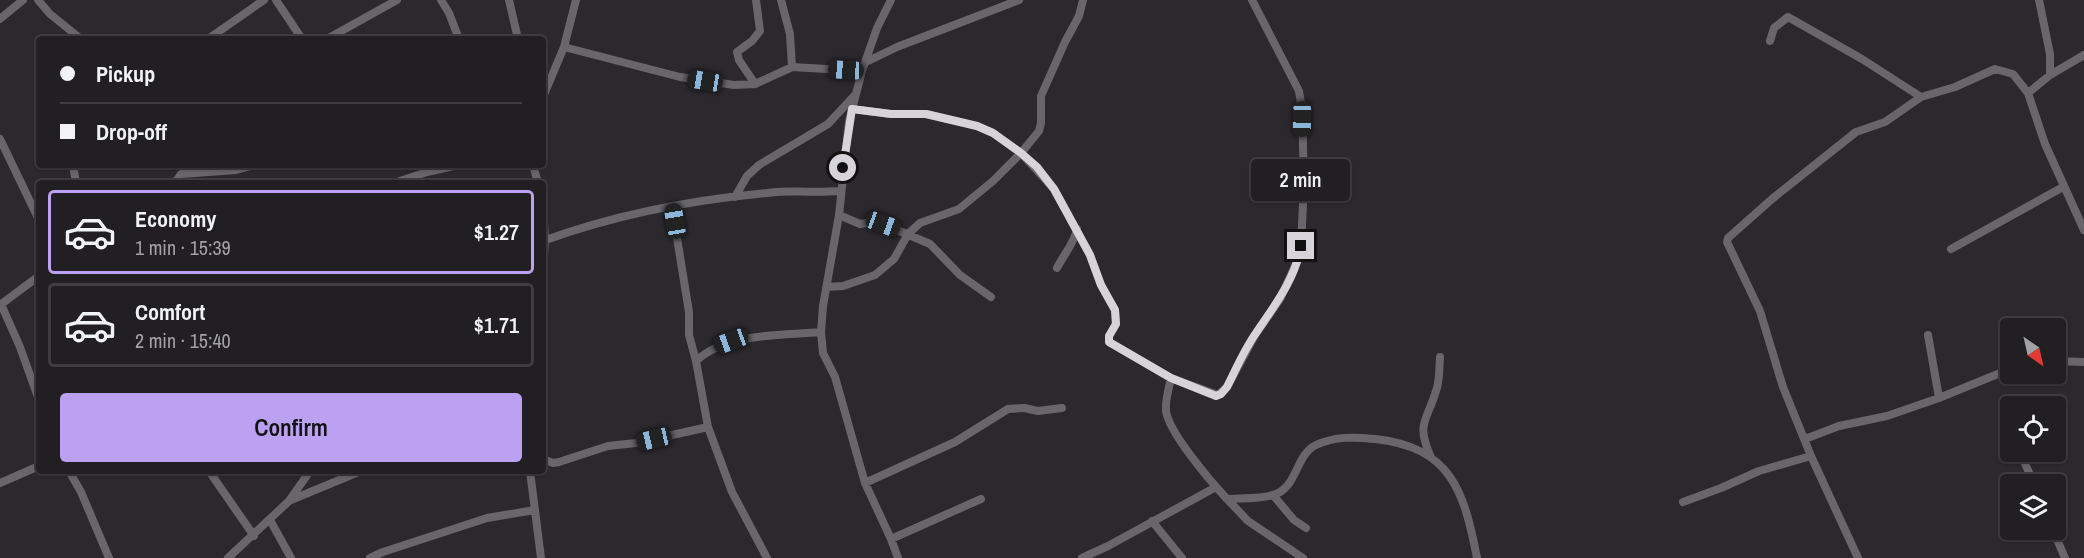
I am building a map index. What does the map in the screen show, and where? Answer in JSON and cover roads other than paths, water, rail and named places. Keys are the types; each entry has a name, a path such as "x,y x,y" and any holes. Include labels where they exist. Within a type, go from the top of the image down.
{"street":[{"path":"0,19 22,0"},
{"path":"38,0 77,36"},
{"path":"212,36 264,0"},
{"path":"276,0 300,36"},
{"path":"332,36 397,0"},
{"path":"441,0 458,36"},
{"path":"509,0 517,36"},
{"path":"546,90 564,47 576,0"},
{"path":"755,84 739,60 737,52 752,41 760,31 756,0"},
{"path":"781,0 790,34 792,67"},
{"path":"891,0 877,28 862,70 852,109 840,191 839,215 820,332 823,354 835,377 865,483 898,558"},
{"path":"866,62 897,47 1019,0"},
{"path":"827,287 843,286 875,275 894,259 908,234 920,223 959,209 993,181 1021,153 1039,131 1041,96 1079,16 1083,0"},
{"path":"852,109 891,114 926,114 977,126 993,133 1021,153 1037,167 1054,189 1090,255 1101,285 1115,310 1116,324 1109,336 1109,342 1171,378 1216,396 1227,387 1254,335 1280,299 1299,257 1304,183 1301,100 1299,91 1252,0"},
{"path":"2039,0 2050,54 2050,75"},
{"path":"1770,41 1774,28 1788,17 1862,59 1921,97"},
{"path":"564,47 680,77 734,85 755,84 792,67 862,70"},
{"path":"2028,93 2050,75 2084,55"},
{"path":"1858,558 1811,456 1778,374 1760,311 1726,242 1728,238 1856,132 1885,122 1921,97 1955,87 1995,69 2013,74 2028,93 2045,144 2084,230"},
{"path":"735,197 747,176 759,165 828,124 857,93"},
{"path":"0,140 36,208"},
{"path":"177,180 181,174 244,168"},
{"path":"401,180 428,168"},
{"path":"1951,249 2063,187"},
{"path":"546,240 633,214 672,207 775,192 840,191"},
{"path":"672,207 689,312 690,345 696,361 708,427 732,492 767,558"},
{"path":"839,215 860,224 875,222 930,244 968,282 991,297"},
{"path":"1057,268 1075,240 1077,229"},
{"path":"36,278 0,304 20,347 36,392"},
{"path":"696,361 717,346 731,341 820,332"},
{"path":"1928,335 1939,398"},
{"path":"1430,455 1424,439 1423,424 1437,388 1440,357"},
{"path":"2066,361 2084,362"},
{"path":"1805,439 1833,428 1887,416 2000,373"},
{"path":"1171,378 1166,406 1168,421 1198,466 1248,521 1303,558"},
{"path":"865,483 955,442 1008,409 1024,408 1038,411 1062,408"},
{"path":"546,460 559,462 608,446 636,443 708,427"},
{"path":"1227,499 1273,495 1288,484 1309,450 1318,444 1337,438 1360,437 1389,440 1430,455 1447,471 1456,484 1477,558"},
{"path":"1683,501 1721,488 1759,471 1811,456"},
{"path":"0,483 36,467"},
{"path":"71,474 81,492 109,558"},
{"path":"211,474 254,536"},
{"path":"228,558 289,501 308,474"},
{"path":"289,501 354,474"},
{"path":"530,474 541,558"},
{"path":"1082,558 1216,487"},
{"path":"1273,495 1294,520 1306,528"},
{"path":"891,539 981,499"},
{"path":"369,558 487,518 534,510"},
{"path":"270,520 291,558"},
{"path":"1152,521 1182,558"},
{"path":"2057,540 2065,558"}]}
